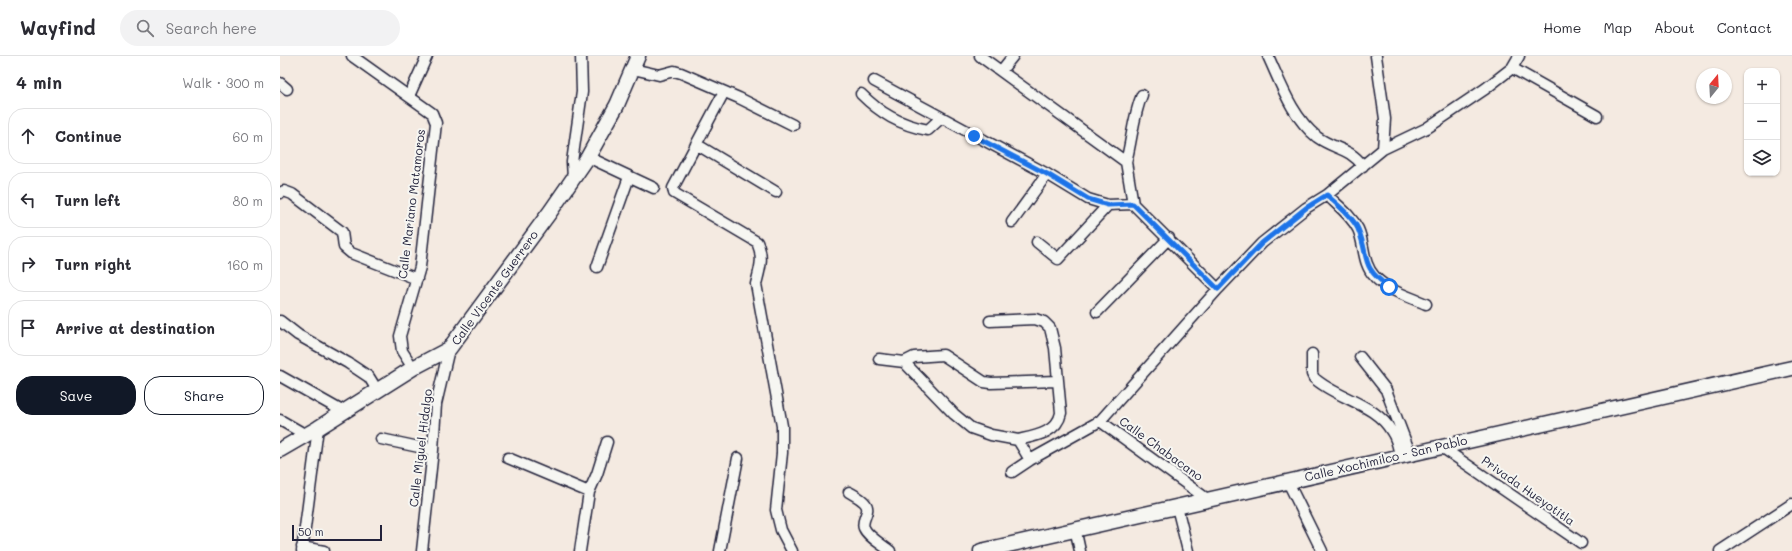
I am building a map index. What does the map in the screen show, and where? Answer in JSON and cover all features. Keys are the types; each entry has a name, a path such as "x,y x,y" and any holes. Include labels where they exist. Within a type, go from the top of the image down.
{"main road":[{"name":"Calle Vicente Guerrero","path":"280,450 412,368 449,349 550,212 588,157 618,105 636,62"},
{"name":"Calle Xochimilco - San Pablo","path":"981,551 1075,528 1177,507 1440,446 1792,368"}],"street":[{"name":"Calle Mariano Matamoros","path":"352,56 432,113 436,123 417,279 400,336 402,351 412,368"},
{"path":"409,96 427,56"},
{"path":"573,178 572,162 582,92 581,56"},
{"path":"980,56 1126,162"},
{"path":"1001,71 1012,56"},
{"path":"1268,56 1292,105 1307,126 1317,136 1330,145 1355,155 1363,166"},
{"path":"1376,56 1385,119 1383,149"},
{"path":"1012,472 1030,460 1100,421 1218,289 1262,243 1306,208 1327,195 1383,149 1427,128 1485,89 1512,68 1519,56"},
{"path":"636,62 659,75 674,71 724,92 792,125"},
{"path":"1512,68 1597,116"},
{"path":"874,81 1047,174 1088,199 1108,205 1133,204"},
{"path":"724,92 672,188 674,193 757,242 761,252 761,264 756,284 782,426 782,453 776,510 781,530 792,551"},
{"path":"861,94 879,111 915,128 928,130 941,118"},
{"path":"1142,95 1137,106 1133,137 1126,162 1133,204 1218,289"},
{"path":"696,144 776,192"},
{"path":"588,157 654,188"},
{"path":"1012,222 1047,174"},
{"path":"597,267 629,177"},
{"path":"280,193 284,191 292,194 335,225 342,232 344,246 351,253 417,279"},
{"path":"1327,195 1352,220 1358,230 1366,260 1374,277 1389,287 1426,304"},
{"path":"1037,242 1058,260 1108,205"},
{"path":"1097,312 1168,238"},
{"path":"904,362 954,414 971,428 991,435 1018,440 1040,435 1054,427 1059,421 1060,413 1055,348 1050,328 1044,322 1035,319 990,321"},
{"path":"280,321 298,335 348,363 370,378 377,390"},
{"name":"Calle Miguel Hidalgo","path":"422,551 433,450 436,404 449,349"},
{"path":"1312,354 1312,374 1314,378 1371,411 1383,420 1405,454"},
{"path":"879,359 904,362 914,357 943,355 984,382 1057,381"},
{"path":"1360,357 1386,390 1405,454"},
{"path":"280,376 342,412"},
{"path":"280,420 312,431 302,549 324,551"},
{"name":"Calle Chabacano","path":"1100,421 1207,499"},
{"path":"381,439 433,450"},
{"path":"1018,440 1030,460"},
{"path":"580,551 589,492 597,474 607,442"},
{"name":"Privada Hueyotitla","path":"1440,446 1581,544"},
{"path":"508,458 589,492"},
{"path":"720,551 738,458"},
{"path":"1288,482 1322,551"},
{"path":"849,492 864,502 868,507 868,512 863,524 865,530 890,551"},
{"path":"1720,551 1792,504"},
{"path":"1177,507 1188,551"},
{"path":"1075,528 1080,551"}],"route":[{"path":"974,136 1047,174 1088,199 1108,205 1133,204 1218,289 1262,243 1306,208 1327,195 1352,220 1358,230 1366,260 1374,277 1389,287"}]}
